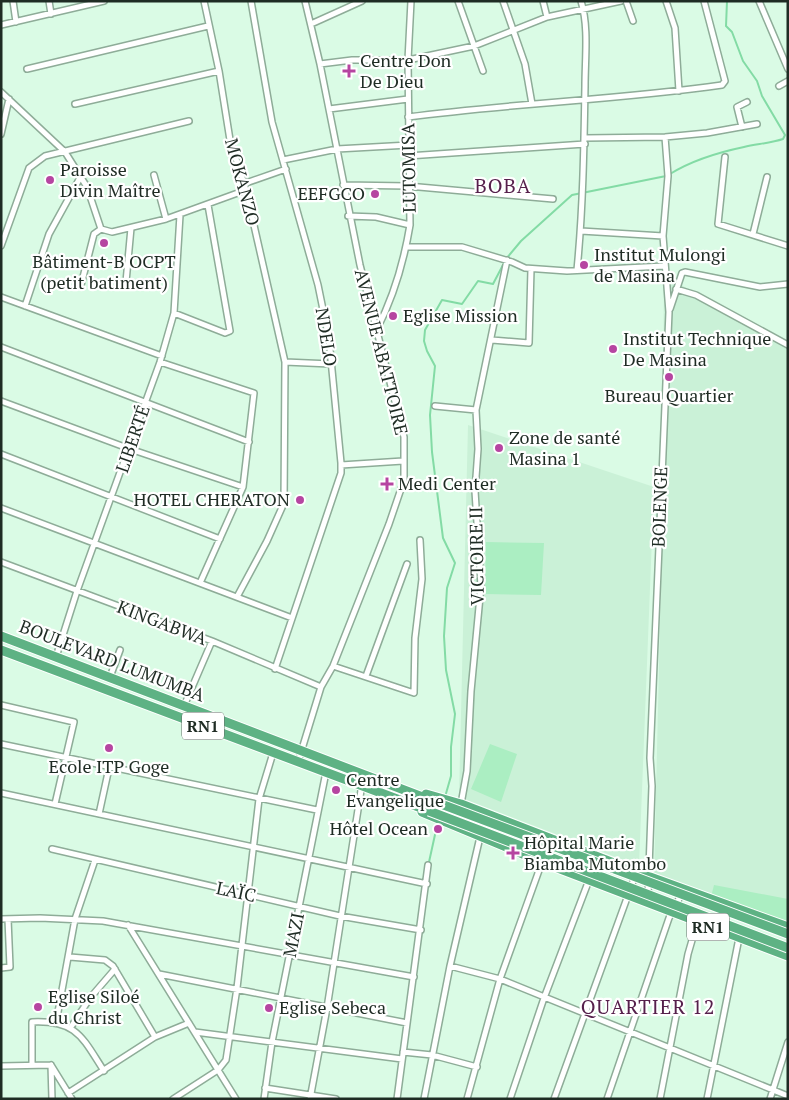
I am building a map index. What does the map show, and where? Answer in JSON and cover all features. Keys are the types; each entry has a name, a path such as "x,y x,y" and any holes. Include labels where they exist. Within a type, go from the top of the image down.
{"highway":[{"name":"BOULEVARD LUMUMBA","path":"1,636 302,749 408,791 436,798"},
{"name":"BOULEVARD LUMUMBA","path":"1,650 273,753 362,784 431,814"},
{"name":"RN1","path":"436,798 461,804 683,890 788,927"},
{"path":"436,798 788,934"},
{"name":"RN1","path":"431,814 442,822 542,862 697,923 788,956"},
{"path":"431,814 788,948"}],"street":[{"path":"13,1 16,22"},
{"path":"49,1 51,14"},
{"path":"1,25 104,1"},
{"name":"MOKANZO","path":"204,1 219,71 230,140 244,187 286,362 284,503 267,541 238,595"},
{"name":"NDELO","path":"251,1 262,71 282,160 318,286 331,364 342,473 275,670"},
{"name":"AVENUE ABATTOIRE","path":"298,762 321,687 333,666 389,524 404,480 404,436 348,216 320,64 305,1"},
{"path":"311,24 362,1"},
{"name":"LUTOMISA","path":"377,330 388,306 406,247 410,224 408,186 408,60 411,1"},
{"path":"458,1 483,71"},
{"path":"503,1 525,64 532,104"},
{"path":"543,1 547,17"},
{"path":"577,270 581,231 581,197 585,141 584,10 581,1"},
{"path":"320,64 352,60 408,60 474,46 547,17 621,1"},
{"path":"626,1 633,21"},
{"path":"666,1 675,28 679,91"},
{"path":"408,118 722,85 725,81 721,60 704,1"},
{"path":"759,1 788,69"},
{"path":"27,69 208,26"},
{"path":"75,104 219,71"},
{"path":"779,86 788,81"},
{"path":"1,92 65,152 81,176 101,229"},
{"path":"1,134 3,118 9,99"},
{"path":"329,109 408,99"},
{"path":"742,127 737,107 747,102"},
{"path":"1,246 27,171 30,166 48,154 65,152 189,121"},
{"path":"408,156 585,141 664,137 757,124"},
{"name":"BOLENGE","path":"647,903 650,877 652,786 650,758 668,312 663,236 668,176 664,137"},
{"path":"282,160 336,149 409,145"},
{"path":"725,157 718,224 788,246"},
{"path":"101,229 112,232 180,215 208,205 286,169"},
{"path":"154,175 166,218"},
{"path":"25,306 49,234 81,176"},
{"path":"753,234 767,177"},
{"path":"343,185 408,186 553,199"},
{"path":"174,312 224,333 230,331 208,205"},
{"name":"LIBERTÉ","path":"56,657 77,591 161,359 174,312 180,215"},
{"path":"348,216 374,216 410,224"},
{"path":"126,282 131,228"},
{"path":"81,285 94,234 101,229"},
{"path":"581,231 663,236"},
{"path":"406,247 462,247 531,269 577,270 664,266"},
{"name":"VICTOIRE II","path":"461,804 467,771 471,690 481,586 476,491 478,449 476,410 492,340 507,260"},
{"path":"492,340 529,343 531,269"},
{"path":"668,312 682,273 685,272 760,287 788,284"},
{"path":"676,289 696,295 788,345"},
{"path":"1,297 254,393 243,487 200,583"},
{"path":"1,347 248,442"},
{"path":"286,362 331,364"},
{"path":"1,401 130,449 243,487"},
{"path":"435,406 476,410"},
{"path":"1,454 220,539"},
{"path":"341,465 403,461"},
{"path":"1,508 94,545 238,595 292,618"},
{"path":"333,666 414,693 415,638 422,573 420,540"},
{"name":"KINGABWA","path":"1,562 212,641 275,670 321,687"},
{"path":"366,676 407,564"},
{"path":"184,706 212,641"},
{"path":"110,677 120,650"},
{"path":"1,705 74,722 55,804"},
{"path":"1,744 317,810"},
{"path":"174,1099 182,1096 218,1070 226,1060 237,988 246,895 259,799 273,753"},
{"path":"99,814 109,768"},
{"name":"MAZI","path":"264,1099 272,1042 326,772"},
{"path":"311,1097 362,784"},
{"path":"1,793 427,884"},
{"path":"424,1099 450,966 480,836"},
{"name":"LAÏC","path":"52,849 246,895 300,905 340,916 421,930"},
{"path":"56,1023 70,957 75,919 95,860"},
{"path":"467,1099 500,979 542,862"},
{"path":"397,1099 421,930 428,865"},
{"path":"554,1099 586,1015 636,872"},
{"path":"510,1099 544,998 589,880"},
{"path":"607,1099 672,913 683,890"},
{"path":"1,919 75,919 128,925 414,977"},
{"path":"1,968 10,967 8,919"},
{"path":"660,1099 688,954 697,923"},
{"path":"128,925 236,1099"},
{"path":"707,1099 712,1065 739,938"},
{"path":"70,957 105,960 115,969 155,1037"},
{"path":"450,966 500,979 788,1096"},
{"path":"71,1027 90,998 115,969"},
{"path":"159,974 407,1023"},
{"path":"32,1064 32,1022 56,1023 71,1027 78,1033 104,1071"},
{"path":"68,1092 155,1037 189,1023"},
{"path":"195,1032 402,1059"},
{"path":"770,1099 788,1042"},
{"path":"403,1052 432,1055 477,1067"},
{"path":"1,1066 51,1065"},
{"path":"51,1065 72,1099"},
{"path":"51,1065 52,1099"},
{"path":"266,1088 311,1097 336,1099"}],"shaded area":[{"path":"664,270 683,286 788,346 788,930 654,879 662,535"},
{"path":"468,425 654,487 639,866 459,797"}],"green space":[{"path":"486,542 544,543 541,595 485,594"},
{"path":"490,744 517,754 501,802 471,789"},
{"path":"714,885 788,899 788,929 710,901"}],"waterway":[{"path":"670,174 706,158 735,149 783,139 785,135 762,96 757,81 743,61 732,32 726,26 727,1"},
{"path":"506,259 521,241 572,195 666,176"},
{"path":"445,797 451,776 451,747 455,714 446,670 444,636 447,588 455,563 443,538 432,452 430,415 435,366 424,341 425,330 442,300 462,304 478,281 493,284 504,263"},
{"path":"429,862 438,821"}],"place":[{"name":"Centre Don De Dieu","path":"349,71"},
{"name":"Paroisse Divin Maître","path":"50,180"},
{"name":"EEFGCO","path":"375,194"},
{"name":"Bâtiment-B OCPT (petit batiment)","path":"104,243"},
{"name":"Institut Mulongi de Masina","path":"584,265"},
{"name":"Eglise Mission","path":"393,316"},
{"name":"Institut Technique De Masina","path":"613,349"},
{"name":"Bureau Quartier","path":"669,377"},
{"name":"Zone de santé Masina 1","path":"499,448"},
{"name":"Medi Center","path":"387,484"},
{"name":"HOTEL CHERATON","path":"300,500"},
{"name":"Ecole ITP Goge","path":"109,748"},
{"name":"Centre Evangelique","path":"336,790"},
{"name":"Hôtel Ocean","path":"438,829"},
{"name":"Hôpital Marie Biamba Mutombo","path":"513,853"},
{"name":"Eglise Siloé du Christ","path":"38,1007"},
{"name":"Eglise Sebeca","path":"269,1008"}],"district":[{"name":"BOBA","path":"503,186"},
{"name":"QUARTIER 12","path":"648,1007"}]}
